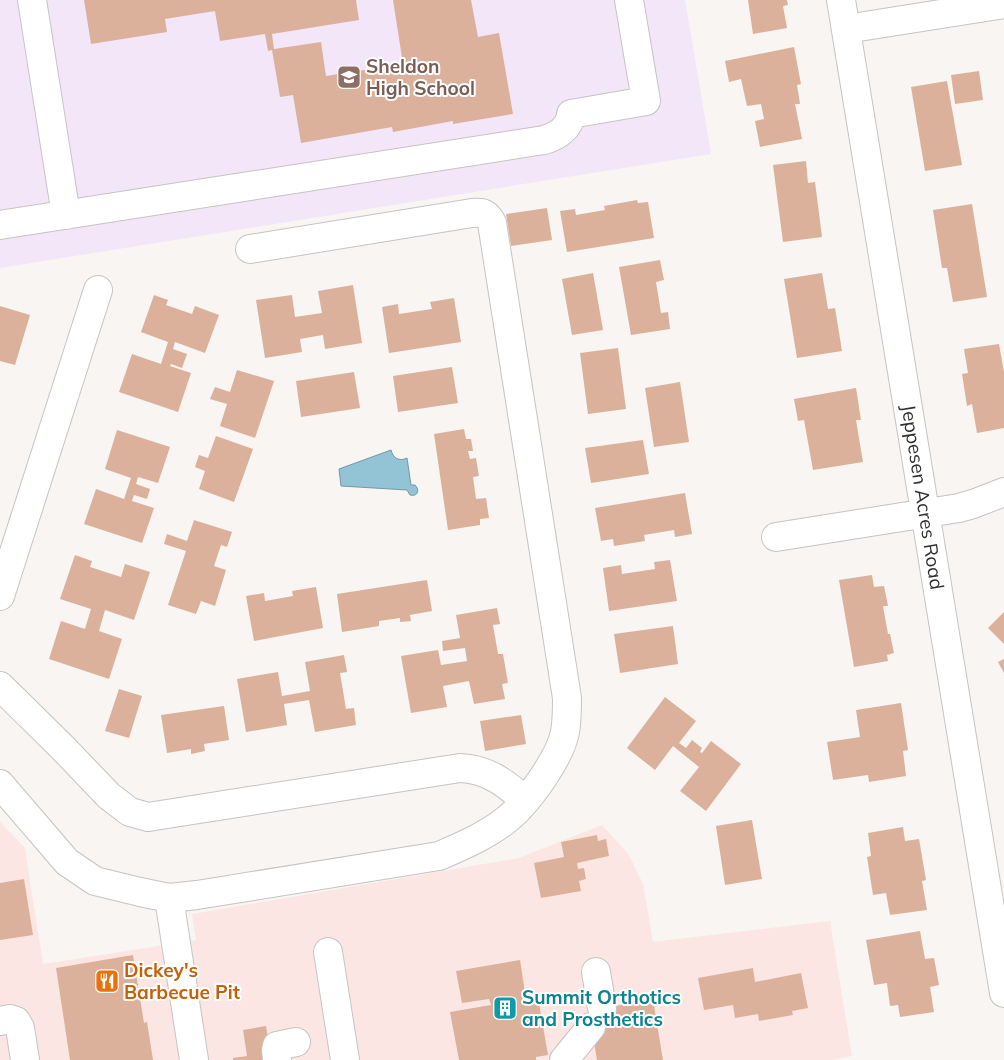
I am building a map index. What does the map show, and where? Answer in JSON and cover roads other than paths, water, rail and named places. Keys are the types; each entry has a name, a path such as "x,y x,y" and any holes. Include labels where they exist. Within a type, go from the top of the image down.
{"street":[{"path":"32,0 66,215"},
{"path":"0,225 551,138 569,123 571,114 646,102 629,0"},
{"name":"Jeppesen Acres Road","path":"842,0 1004,994"},
{"path":"846,29 1004,4"},
{"path":"0,784 67,862 95,881 170,898 439,856 473,841 506,820 534,790 560,750 565,733 567,698 492,223 489,216 479,212 250,249"},
{"path":"0,596 98,290"},
{"path":"776,537 966,506 1004,492"},
{"path":"0,686 62,746 109,796 130,812 148,817 460,768 493,776 509,786 525,801"},
{"path":"170,898 194,1060"},
{"path":"328,952 345,1060"},
{"path":"564,1060 597,1018 596,972"},
{"path":"0,1020 10,1019 16,1021 20,1028 24,1060"}],"water":[{"path":"391,450 393,455 401,460 407,458 411,485 415,485 418,491 416,494 410,495 407,490 341,486 339,469"}],"place":[{"name":"Sheldon High School","path":"349,77"},
{"name":"Dickey's Barbecue Pit","path":"107,981"},
{"name":"Summit Orthotics and Prosthetics","path":"505,1008"}]}
